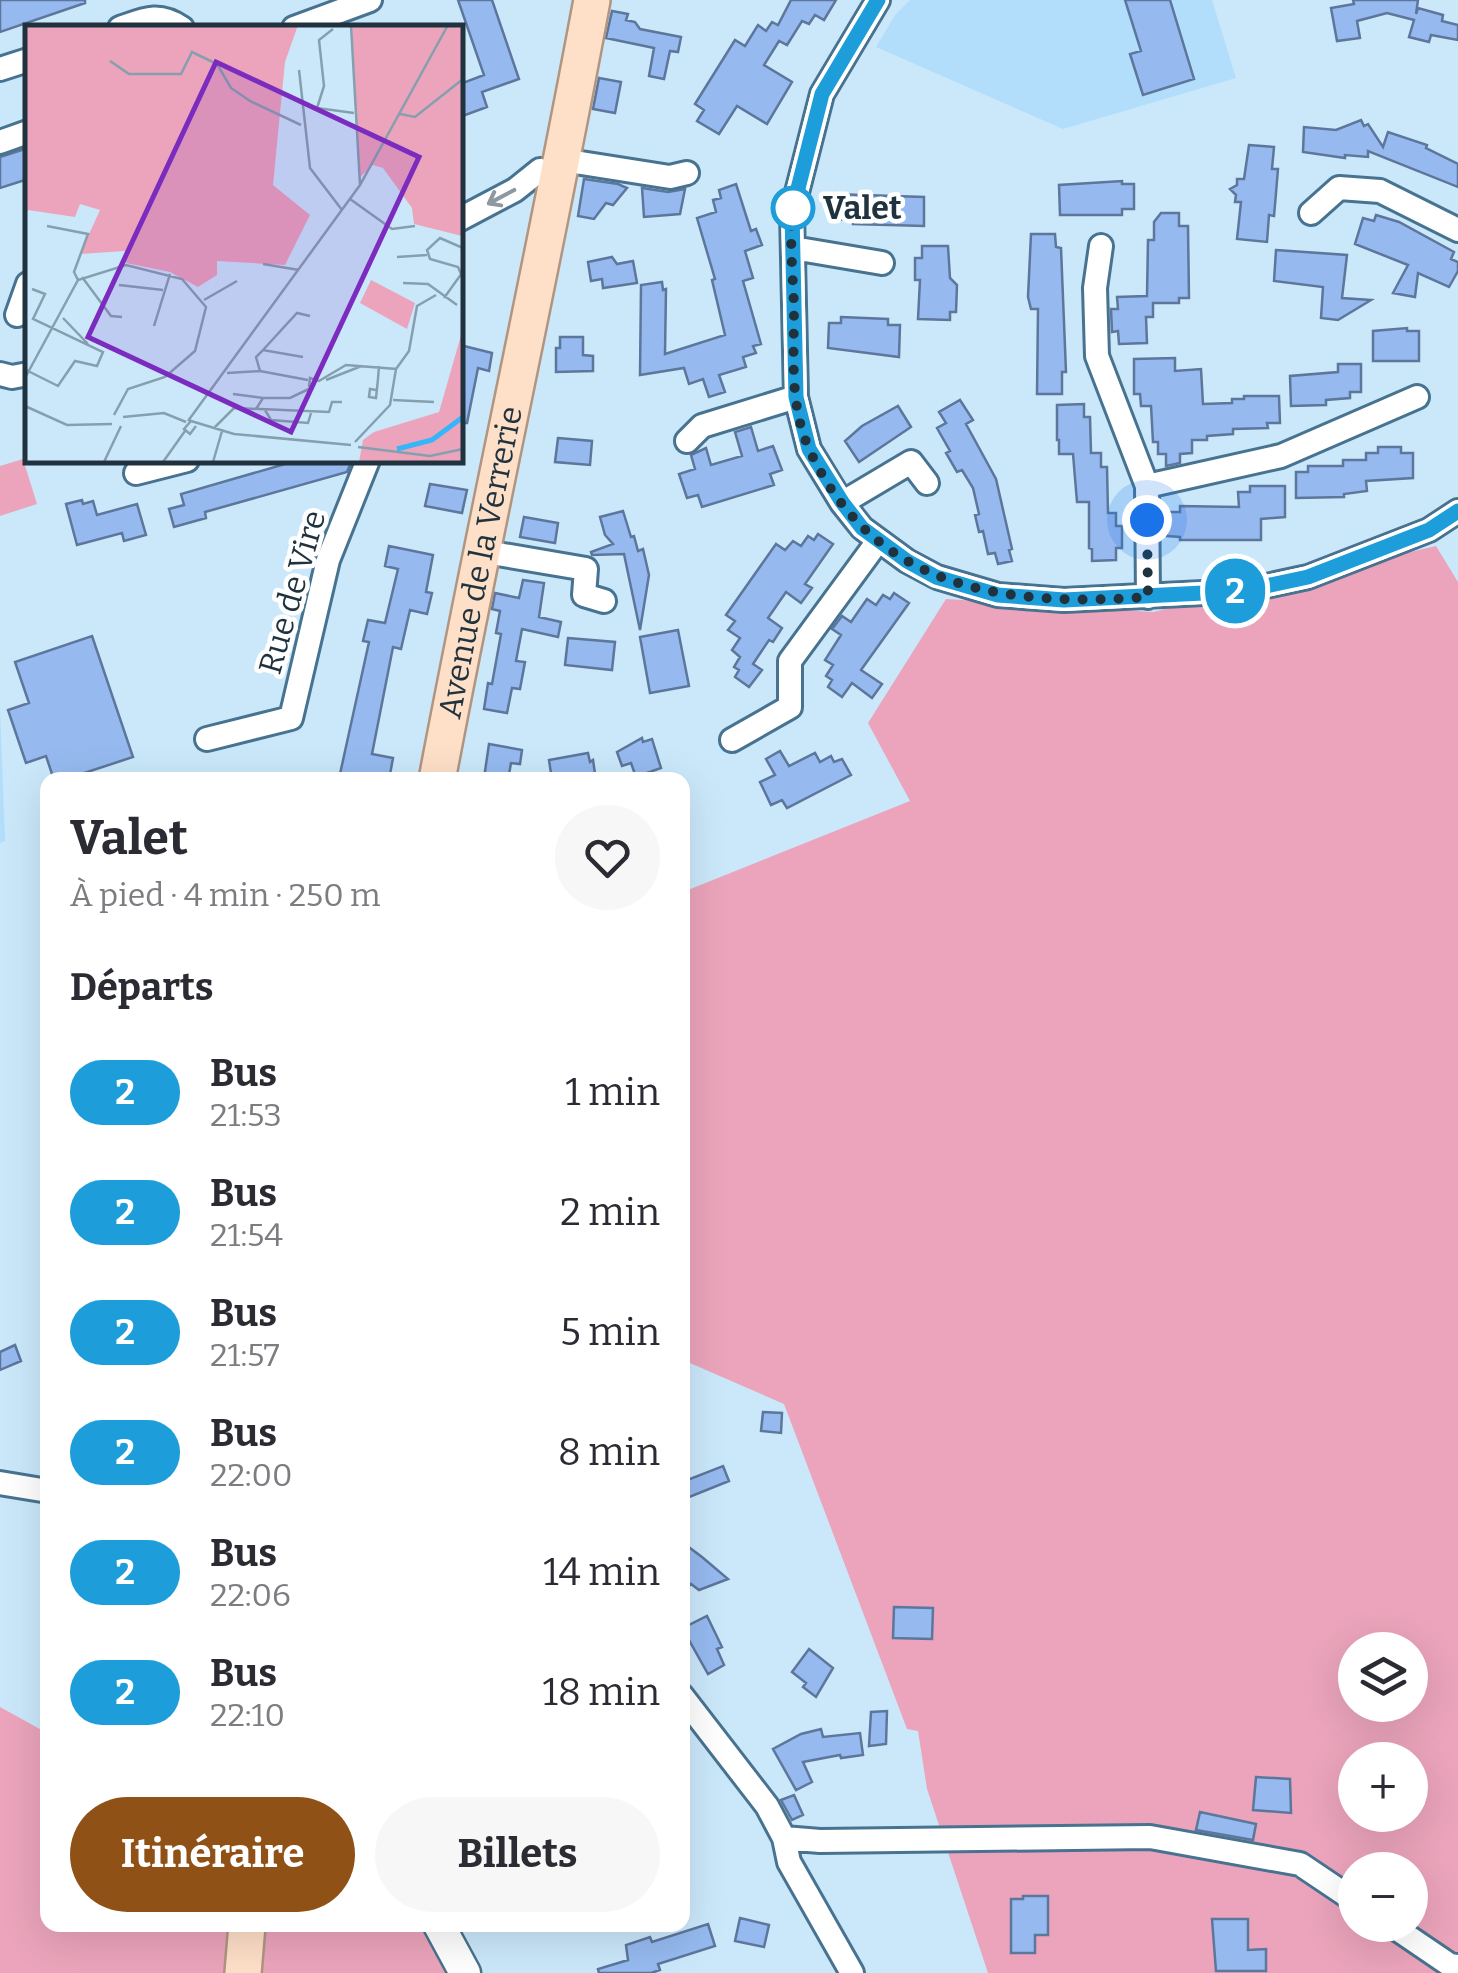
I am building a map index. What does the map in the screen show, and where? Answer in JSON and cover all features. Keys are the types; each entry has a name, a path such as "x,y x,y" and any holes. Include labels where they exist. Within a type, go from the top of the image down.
{"main road":[{"name":"Avenue de la Verrerie","path":"551,165 544,135 559,78 570,0"},
{"name":"Avenue de la Verrerie","path":"439,772 523,343 551,165 592,0"},
{"path":"243,1973 246,1932"}],"street":[{"path":"302,25 370,0"},
{"path":"878,0 822,94 792,212 796,397 809,449 862,528 936,577 998,595 1064,600 1243,591 1308,577 1429,530 1458,511"},
{"path":"128,25 154,16 169,18 178,25"},
{"path":"0,70 25,61"},
{"path":"0,142 25,133"},
{"path":"462,218 516,190 551,165 670,177 688,173"},
{"path":"1311,213 1339,188 1380,191 1458,230"},
{"path":"1100,246 1095,288 1096,356 1146,486 1148,597"},
{"path":"793,252 805,250 882,262"},
{"path":"15,317 25,292"},
{"path":"0,374 25,375"},
{"path":"687,441 702,426 796,397"},
{"path":"1146,486 1280,456 1417,397"},
{"path":"136,473 179,462"},
{"name":"Rue de Vire","path":"207,739 291,718 328,560 367,462"},
{"path":"842,502 911,462 926,483"},
{"path":"732,740 790,707 790,661 878,540"},
{"path":"480,551 586,569 584,595 604,601"},
{"path":"0,1483 40,1490"},
{"path":"690,1706 767,1806 784,1838 789,1862 852,1973"},
{"path":"784,1838 820,1841 1150,1837 1300,1864 1338,1890"},
{"path":"443,1932 465,1973"},
{"path":"1416,1942 1458,1966"}],"shaded area":[{"path":"910,0 1212,0 1236,78 1063,129 876,47 895,15"},
{"path":"23,459 37,504 0,516 0,466"},
{"path":"1436,546 1458,582 1458,1973 988,1973 927,1789 918,1731 907,1729 784,1404 690,1363 690,889 910,801 868,723 946,599 1153,612"},
{"path":"0,706 5,841 0,843"},
{"path":"0,1707 40,1729 40,1932 434,1932 456,1973 0,1973"}],"building":[{"path":"0,0 85,0 85,3 0,32"},
{"path":"458,0 492,0 519,79 482,92 487,107 462,116 462,83 484,75"},
{"path":"791,0 836,0 824,20 815,15 809,24 802,21 787,45 779,41 764,65 792,82 767,124 737,106 719,134 697,121 704,110 695,104 735,40 745,46 758,25 766,31 772,22 778,25"},
{"path":"1125,0 1170,0 1194,79 1143,95 1130,54 1141,51"},
{"path":"1353,0 1418,0 1416,14 1418,8 1443,15 1442,21 1458,25 1458,40 1431,35 1429,42 1409,37 1414,20 1387,13 1357,21 1360,38 1337,41 1331,8 1354,4"},
{"path":"612,11 628,14 626,20 635,22 640,29 681,37 678,52 670,51 664,79 649,76 654,48 606,38"},
{"path":"599,78 621,82 615,113 593,109"},
{"path":"1361,120 1383,147 1388,132 1427,145 1426,148 1458,164 1458,187 1368,151 1368,157 1345,158 1303,152 1304,127 1336,130"},
{"path":"1249,145 1274,147 1272,169 1278,169 1274,216 1269,215 1267,242 1237,239 1241,202 1235,202 1236,195 1230,189 1237,185 1237,179 1244,179"},
{"path":"25,149 25,180 0,188 0,157"},
{"path":"584,179 627,188 613,205 606,203 594,219 578,216"},
{"path":"1122,181 1134,184 1134,209 1122,209 1122,215 1060,215 1059,185"},
{"path":"736,184 751,231 756,229 762,245 745,251 753,278 743,281 761,344 753,346 756,353 743,357 746,367 719,375 725,392 709,397 703,379 689,384 684,368 640,375 641,285 662,282 663,290 666,289 665,354 725,335 712,280 715,279 697,218 716,212 713,200 721,198 719,190"},
{"path":"642,188 668,192 685,189 680,214 644,217"},
{"path":"832,194 924,197 924,226 853,224 853,220 831,219"},
{"path":"1161,213 1179,213 1179,226 1188,226 1189,298 1179,298 1179,303 1153,303 1153,317 1146,317 1147,343 1119,344 1118,331 1112,332 1111,309 1118,309 1117,297 1147,296 1148,240 1154,240 1154,222"},
{"path":"1376,215 1399,222 1454,252 1451,259 1458,262 1458,271 1449,287 1418,273 1415,297 1393,293 1408,265 1355,244 1363,218 1374,221"},
{"path":"1031,234 1055,234 1056,247 1061,248 1066,372 1062,372 1062,394 1037,394 1038,309 1031,309 1028,297"},
{"path":"922,246 948,246 950,278 957,285 956,312 950,312 950,320 918,319 920,280 915,280 915,258 922,258"},
{"path":"1276,250 1347,255 1342,298 1371,300 1338,320 1321,318 1323,287 1274,281"},
{"path":"612,257 617,264 633,261 637,283 603,288 602,279 591,281 588,262"},
{"path":"841,317 888,319 888,325 900,325 899,357 828,348 829,323 841,323"},
{"path":"1373,331 1419,331 1419,361 1373,361"},
{"path":"560,337 583,337 583,355 593,356 593,371 556,372"},
{"path":"462,346 492,353 489,371 478,368 467,423 462,423"},
{"path":"1175,358 1175,371 1201,369 1203,404 1232,403 1232,399 1244,396 1279,396 1280,423 1267,423 1268,428 1233,429 1233,434 1192,440 1192,453 1180,454 1180,463 1166,466 1166,454 1158,454 1158,442 1153,442 1151,406 1141,406 1140,394 1134,394 1134,359"},
{"path":"1338,364 1361,364 1361,392 1350,392 1350,398 1326,400 1326,405 1291,406 1290,376 1338,372"},
{"path":"960,400 973,420 966,424 996,479 1012,561 998,564 995,553 988,554 975,515 979,514 973,488 962,470 957,472 937,428 946,423 939,412"},
{"path":"1084,404 1084,417 1090,417 1091,453 1101,453 1101,467 1107,467 1108,513 1116,513 1116,526 1122,526 1122,548 1116,548 1116,560 1092,561 1089,502 1077,502 1073,454 1059,454 1057,405"},
{"path":"898,406 911,427 859,462 845,441 862,426"},
{"path":"751,427 758,451 773,446 782,470 770,474 774,485 702,507 698,495 687,498 679,474 695,469 691,455 706,448 711,465 742,456 735,432"},
{"path":"558,438 592,441 590,465 555,462"},
{"path":"1378,447 1401,447 1401,453 1413,453 1413,478 1366,481 1367,491 1344,497 1296,498 1296,472 1308,472 1308,466 1343,466 1343,460 1366,460 1366,453 1378,453"},
{"path":"292,462 351,462 347,472 205,512 206,518 174,527 169,509 184,505 181,494"},
{"path":"430,484 467,490 462,513 425,506"},
{"path":"1250,486 1285,486 1285,517 1261,519 1261,540 1180,540 1167,536 1166,512 1180,512 1180,506 1239,507 1238,492 1250,492"},
{"path":"82,500 83,504 93,501 97,515 137,504 146,535 124,541 122,533 77,545 66,504"},
{"path":"623,511 638,551 643,549 649,575 640,630 624,554 591,552 613,544 605,535 600,517"},
{"path":"524,517 558,523 555,543 520,537"},
{"path":"818,534 833,544 805,584 812,588 801,603 786,592 768,618 782,628 753,664 762,670 749,687 735,677 739,670 734,667 740,657 732,650 740,638 728,630 735,621 726,615 776,544 785,550 793,541 801,546 808,536 814,540"},
{"path":"389,546 433,555 426,592 432,593 427,614 410,610 401,649 393,647 372,754 393,758 390,772 340,772 369,642 363,641 368,620 385,623 398,569 385,566"},
{"path":"523,580 544,583 539,617 561,622 558,637 522,629 516,661 525,662 520,689 512,688 507,713 484,709 501,634 496,633 500,611 492,609 495,593 519,598"},
{"path":"894,593 909,603 861,670 882,684 872,698 852,683 842,697 828,687 832,680 826,676 833,665 825,660 841,635 832,629 842,616 851,622 867,599 876,605 883,595 890,599"},
{"path":"678,630 689,686 650,693 640,637"},
{"path":"92,636 133,757 87,772 51,772 46,756 26,763 8,710 29,703 15,662"},
{"path":"568,638 615,642 612,670 565,665"},
{"path":"642,738 643,742 652,739 661,768 634,772 631,763 622,766 617,752"},
{"path":"489,744 522,750 520,764 511,763 509,772 485,772"},
{"path":"780,751 789,766 815,753 820,762 831,756 834,762 842,759 851,775 787,808 782,800 771,805 760,782 775,775 766,759"},
{"path":"588,753 595,772 551,772 549,760"},
{"path":"15,1345 21,1361 0,1370 0,1352"},
{"path":"763,1412 782,1413 781,1433 761,1431"},
{"path":"723,1466 729,1481 690,1497 690,1479"},
{"path":"690,1548 728,1579 699,1590 691,1584"},
{"path":"894,1607 933,1608 932,1639 893,1638"},
{"path":"707,1616 722,1647 717,1649 724,1665 708,1674 690,1642 690,1624"},
{"path":"809,1649 833,1668 816,1697 792,1672"},
{"path":"887,1711 886,1744 869,1746 871,1712"},
{"path":"821,1729 823,1737 860,1733 863,1755 803,1762 812,1782 796,1790 773,1749 801,1734"},
{"path":"1256,1777 1290,1779 1291,1813 1253,1810"},
{"path":"794,1795 803,1815 792,1820 781,1800"},
{"path":"1200,1812 1256,1824 1253,1840 1196,1830"},
{"path":"1048,1896 1048,1935 1035,1935 1035,1953 1011,1953 1011,1899"},
{"path":"740,1918 769,1925 764,1947 735,1941"},
{"path":"1212,1919 1248,1919 1248,1950 1266,1949 1266,1971 1216,1971"},
{"path":"708,1924 715,1946 658,1964 660,1970 651,1973 599,1973 598,1969 628,1960 626,1945 650,1937 652,1942"}],"bus line":[{"name":"2","path":"878,0 822,94 792,212 796,397 809,449 862,528 936,577 998,595 1064,600 1243,591 1308,577 1429,530 1458,511"}],"place":[{"name":"Valet","path":"793,208"}],"route":[{"path":"793,208 796,397 809,449 862,528 936,577 998,595 1064,600 1148,597 1147,520"}]}
